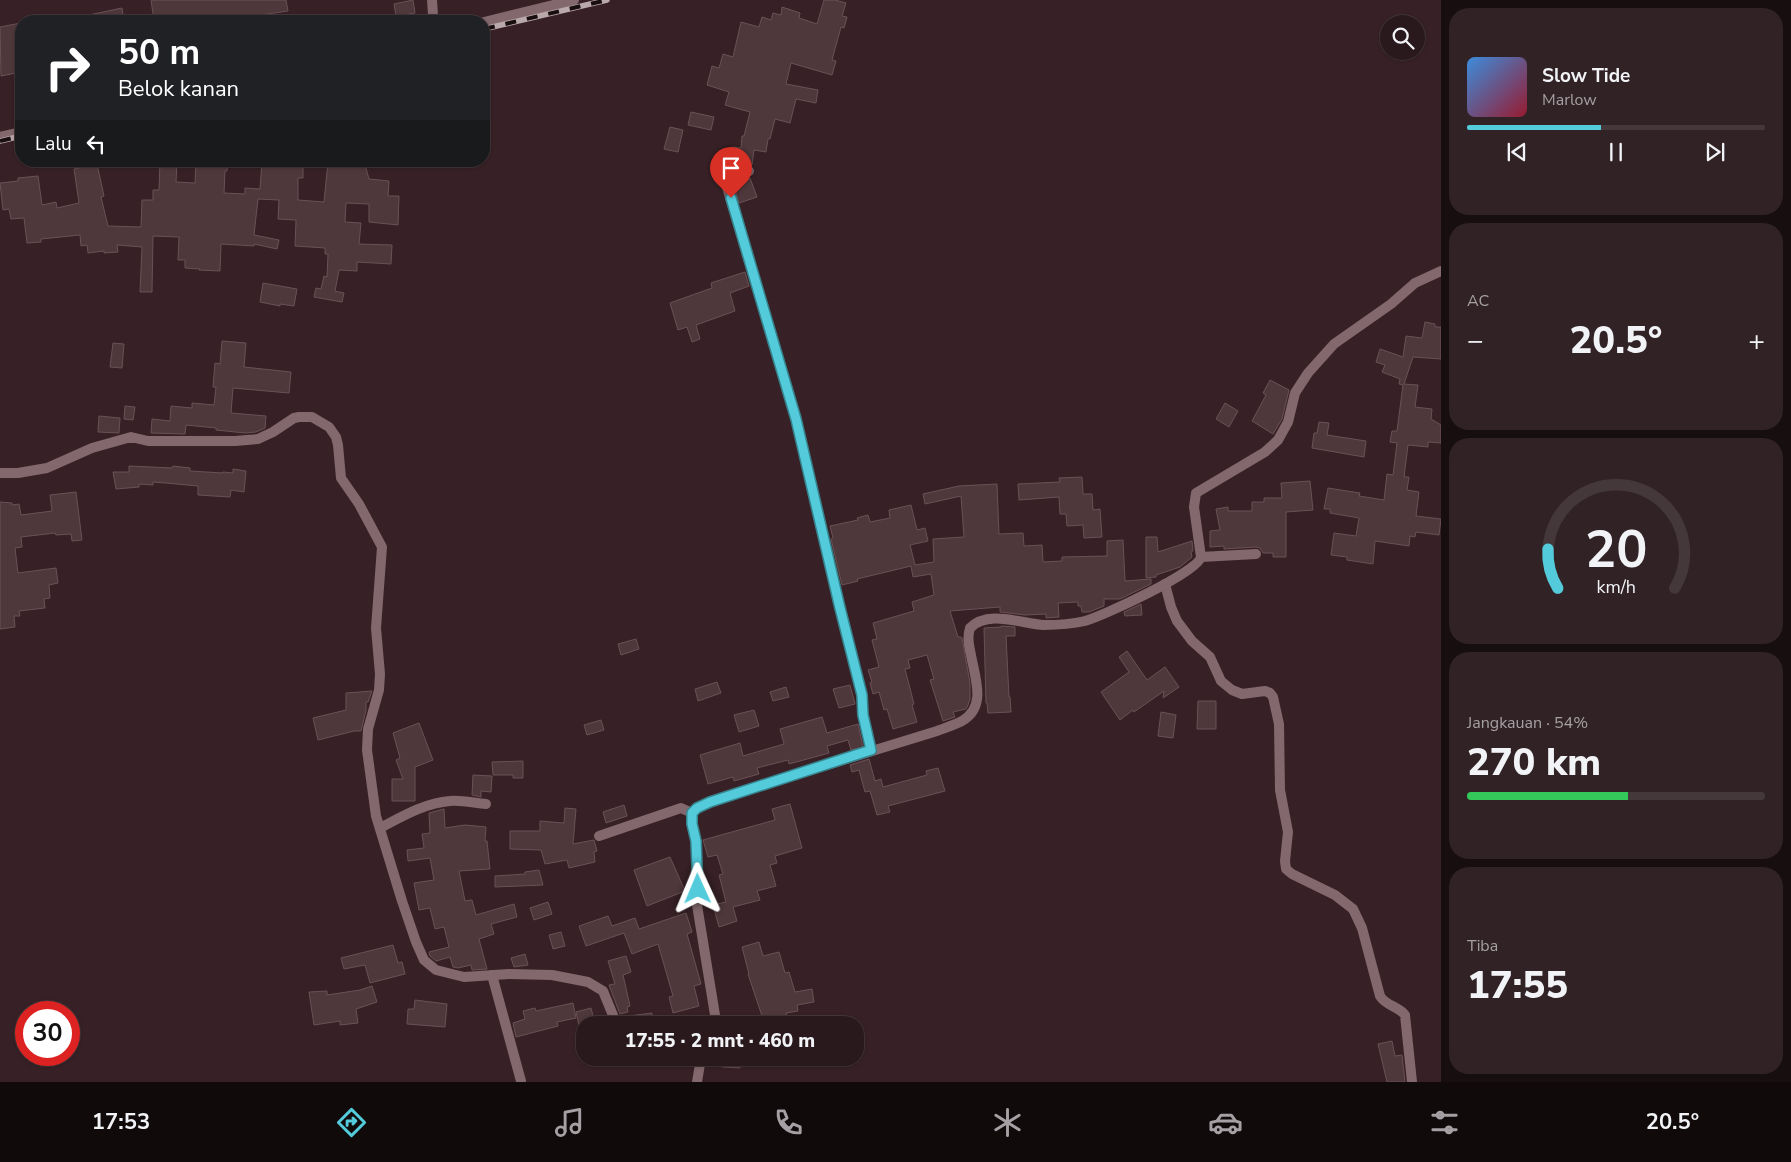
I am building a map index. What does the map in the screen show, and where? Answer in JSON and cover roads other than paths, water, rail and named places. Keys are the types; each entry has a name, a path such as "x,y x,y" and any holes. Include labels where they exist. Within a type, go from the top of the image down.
{"street":[{"path":"432,0 433,15"},
{"path":"490,21 574,0"},
{"path":"0,137 15,133"},
{"path":"749,171 726,174 724,177 796,419 862,695 863,715 871,750"},
{"path":"715,1016 697,905 696,841 692,824 692,813 697,808 710,802 871,750 937,731 961,722 970,716 977,705 979,694 968,640 972,625 987,619 1043,625 1086,620 1109,613 1165,584 1197,564 1201,557 1194,507 1196,493 1265,452 1278,440 1288,422 1295,393 1308,373 1334,344 1391,304 1415,283 1441,270"},
{"path":"0,473 18,473 47,468 92,448 132,437 148,441 258,439 299,416 312,417 329,428 336,437 338,445 341,478 359,504 382,548 376,628 380,674 379,690 366,740 376,816 402,900 424,960 436,970 464,977 552,975 588,982 603,991 613,1016"},
{"path":"1201,557 1256,554"},
{"path":"1165,584 1177,621 1192,641 1210,657 1221,680 1232,690 1242,694 1265,691 1270,692 1273,697 1279,724 1280,790 1288,832 1286,869 1292,874 1336,895 1353,909 1362,928 1380,996 1384,1002 1400,1010 1404,1015 1412,1082"},
{"path":"380,828 417,809 433,804 453,801 486,804"},
{"path":"599,836 681,808 692,813"},
{"path":"492,975 521,1081"},
{"path":"697,1082 700,1066"}],"railway":[{"path":"490,28 607,0"},
{"path":"0,141 15,137"}]}
